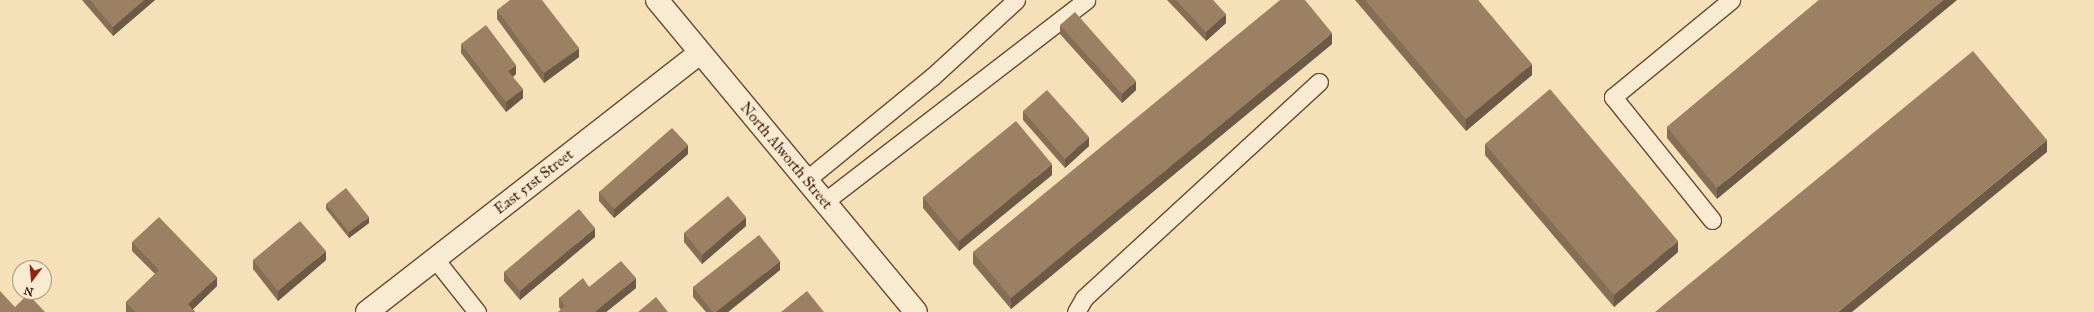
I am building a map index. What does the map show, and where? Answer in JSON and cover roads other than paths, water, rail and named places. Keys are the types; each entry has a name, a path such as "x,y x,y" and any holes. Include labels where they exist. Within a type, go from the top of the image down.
{"street":[{"name":"North Alworth Street","path":"657,0 916,312"},
{"name":"East 51st Street","path":"367,312 700,53"}],"lane":[{"path":"806,180 932,77 1016,0"},
{"path":"824,202 1086,0"},
{"path":"1712,220 1613,97 1731,0"},
{"path":"1076,312 1084,298 1319,82"},
{"path":"435,260 478,312"}]}
